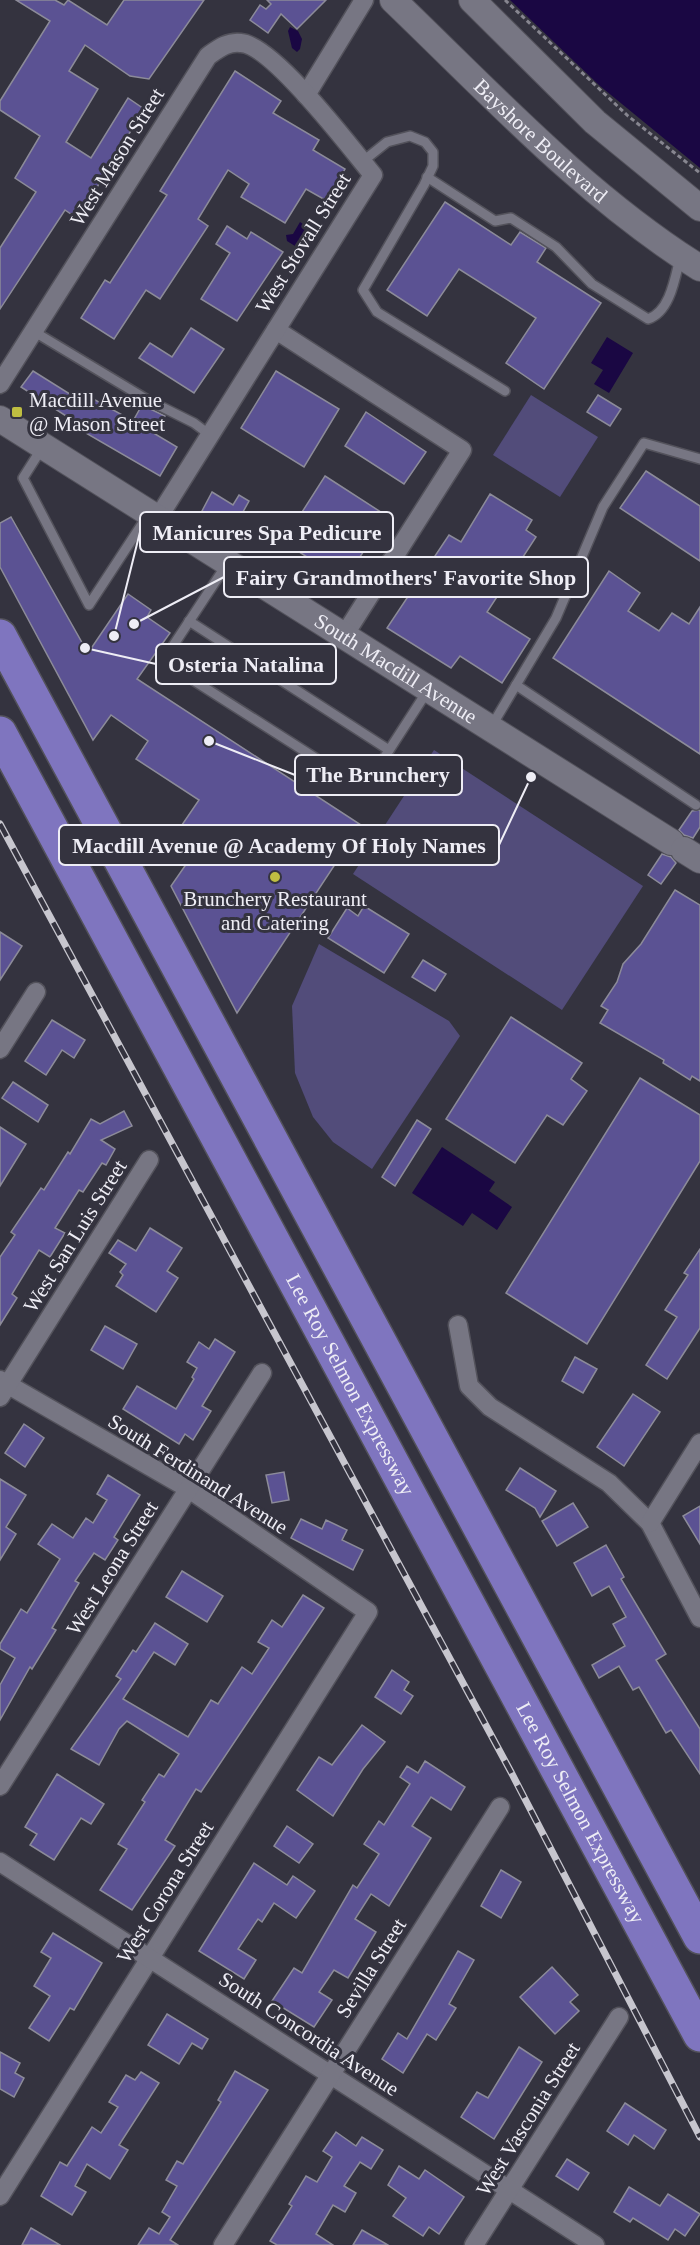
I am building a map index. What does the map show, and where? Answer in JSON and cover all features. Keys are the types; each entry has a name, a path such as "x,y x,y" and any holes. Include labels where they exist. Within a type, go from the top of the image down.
{"highway":[{"path":"0,636 700,1937"},
{"name":"Lee Roy Selmon Expressway","path":"0,733 700,2035"}],"street":[{"path":"306,95 364,0"},
{"name":"Bayshore Boulevard","path":"393,0 576,174 690,262"},
{"path":"472,0 595,122 700,208"},
{"name":"West Mason Street","path":"0,384 208,56 223,46 241,43 257,48 306,95"},
{"name":"West Stovall Street","path":"154,516 210,435 373,175 306,95"},
{"path":"276,330 462,450 345,634"},
{"name":"South Macdill Avenue","path":"0,419 345,634 685,851"},
{"path":"0,1049 36,992"},
{"name":"West San Luis Street","path":"3,1387 149,1160"},
{"path":"458,1325 469,1386 490,1407 609,1483 650,1523 700,1618"},
{"name":"West Leona Street","path":"0,1786 262,1373"},
{"name":"South Ferdinand Avenue","path":"3,1387 189,1489 368,1612"},
{"path":"650,1523 700,1443"},
{"name":"West Corona Street","path":"0,2196 368,1612"},
{"name":"Sevilla Street","path":"223,2245 500,1807"},
{"name":"South Concordia Avenue","path":"0,1862 595,2245"},
{"name":"West Vasconia Street","path":"474,2245 619,2017"}],"lane":[{"path":"362,162 387,142 410,136 425,142 433,152 433,166 428,177 363,290 377,312 505,391"},
{"path":"428,177 495,221 511,218 556,247 592,284 648,319 654,317 690,262"},
{"path":"33,331 137,394 194,423 210,435"},
{"path":"491,727 556,618 603,507 644,443 700,459"},
{"path":"43,446 23,478 89,605 154,516"},
{"path":"228,562 163,661 364,789 430,688"},
{"path":"189,621 389,750"},
{"path":"516,685 696,805"}],"path":[{"path":"505,0 628,116 700,173"}],"shaded area":[{"path":"510,0 700,0 700,168 600,86"},
{"path":"290,27 298,31 302,39 297,52 292,48 288,31"},
{"path":"300,222 309,228 295,246 287,241 286,235 293,234"},
{"path":"607,337 633,353 609,393 594,384 603,370 591,363"},
{"path":"531,395 598,437 560,497 493,455"},
{"path":"434,750 643,886 562,1010 353,874"},
{"path":"319,944 449,1021 460,1036 372,1169 333,1142 313,1117 295,1073 292,1006"},
{"path":"442,1147 495,1182 489,1191 512,1207 497,1230 472,1213 463,1226 412,1193"}],"building":[{"path":"16,0 55,0 64,5 68,0 107,25 124,0 204,0 149,79 130,76 85,45 69,71 98,89 66,142 91,158 128,98 144,109 78,219 65,210 0,309 0,248 36,192 15,178 40,136 0,110 0,101 50,21"},
{"path":"267,0 326,0 297,29 281,14 268,33 250,20 260,5 266,9 271,4"},
{"path":"235,71 281,101 273,113 319,140 313,150 345,169 327,201 306,189 285,223 241,197 249,184 228,170 198,219 208,226 160,299 146,290 114,339 81,318 105,280 110,283 167,195 160,191"},
{"path":"445,202 511,245 520,232 546,248 537,262 601,303 544,389 506,363 536,318 459,269 427,316 387,290"},
{"path":"227,226 247,239 251,232 283,252 237,321 201,299 230,253 216,244"},
{"path":"191,328 224,349 194,393 139,358 150,343 172,357"},
{"path":"33,371 84,403 88,396 133,421 142,405 165,416 155,434 177,447 160,476 72,425 74,421 21,387"},
{"path":"276,371 339,409 304,467 241,428"},
{"path":"598,395 621,409 610,426 587,412"},
{"path":"366,412 426,452 404,484 345,446"},
{"path":"646,471 700,506 700,561 620,508"},
{"path":"325,476 387,516 344,581 273,535 287,514 297,520"},
{"path":"212,492 233,505 239,495 249,501 227,541 217,535 223,523 202,511"},
{"path":"490,494 532,520 526,530 536,537 487,612 530,639 502,683 460,656 451,668 387,628 449,535 461,542"},
{"path":"11,517 88,653 128,594 151,610 147,617 170,633 137,679 361,825 237,1013 171,886 187,863 169,844 199,800 136,759 148,741 111,715 93,740 0,567 0,523"},
{"path":"609,571 640,593 628,611 659,631 672,613 689,624 700,607 700,754 553,658"},
{"path":"700,810 700,827 693,838 684,835 679,830 692,811"},
{"path":"662,854 671,857 676,863 661,884 648,875"},
{"path":"675,890 700,905 700,1081 692,1076 690,1080 663,1063 664,1060 600,1023 608,1010 601,1006 617,982 623,964 641,944"},
{"path":"364,906 409,934 384,973 328,938 347,908 358,916"},
{"path":"0,932 22,946 0,980"},
{"path":"423,960 446,974 435,991 412,977"},
{"path":"511,1017 582,1063 571,1079 587,1091 563,1125 547,1115 515,1163 446,1119"},
{"path":"52,1020 85,1040 74,1058 62,1050 46,1075 25,1061"},
{"path":"640,1078 700,1115 700,1161 587,1344 506,1293"},
{"path":"13,1082 48,1105 38,1122 2,1098"},
{"path":"124,1111 132,1126 101,1140 115,1149 106,1165 102,1163 83,1192 79,1190 55,1228 65,1233 50,1257 39,1250 12,1294 17,1298 0,1325 0,1257 15,1235 11,1232 41,1188 44,1190 68,1152 70,1154 91,1119 100,1124"},
{"path":"417,1120 431,1129 395,1186 382,1177"},
{"path":"0,1127 26,1144 0,1186"},
{"path":"150,1228 182,1248 167,1271 178,1278 156,1312 116,1286 123,1275 120,1272 126,1264 109,1253 118,1240 136,1251"},
{"path":"700,1249 700,1328 667,1379 646,1365 677,1317 665,1310 688,1275 684,1273"},
{"path":"105,1326 137,1344 123,1369 91,1350"},
{"path":"215,1339 235,1352 202,1406 211,1411 193,1440 185,1434 179,1444 123,1409 137,1386 176,1409 194,1379 192,1377 197,1368 187,1362 199,1342 209,1349"},
{"path":"575,1357 597,1369 583,1393 562,1381"},
{"path":"633,1394 660,1412 624,1466 597,1447"},
{"path":"24,1424 44,1438 25,1467 5,1453"},
{"path":"520,1468 556,1491 540,1517 535,1508 506,1490"},
{"path":"284,1472 289,1500 272,1503 266,1475"},
{"path":"108,1475 140,1495 114,1537 118,1540 105,1560 94,1553 75,1581 79,1583 52,1628 56,1630 32,1669 30,1667 0,1720 0,1685 15,1658 0,1649 0,1644 21,1609 27,1613 60,1559 38,1544 52,1524 73,1538 86,1518 93,1523 107,1500 97,1494"},
{"path":"0,1479 26,1495 6,1527 16,1534 0,1560"},
{"path":"573,1503 588,1527 557,1546 542,1521"},
{"path":"700,1506 700,1544 683,1516"},
{"path":"301,1519 322,1529 326,1520 347,1530 342,1540 363,1550 353,1570 291,1538"},
{"path":"606,1545 624,1577 621,1579 666,1654 656,1660 700,1729 700,1774 671,1730 666,1733 639,1687 633,1690 619,1666 599,1678 592,1665 625,1646 613,1624 626,1617 609,1586 592,1596 574,1563"},
{"path":"182,1571 223,1596 207,1622 166,1597"},
{"path":"303,1595 324,1608 201,1792 196,1789 165,1840 175,1846 132,1910 100,1890 127,1849 118,1844 145,1802 142,1800 159,1774 164,1777 179,1754 127,1721 119,1729 99,1765 71,1749 121,1679 116,1676 133,1650 136,1652 155,1623 188,1644 175,1665 154,1652 123,1699 188,1737 211,1700 218,1704 242,1667 252,1674 269,1648 258,1642 272,1620 282,1627"},
{"path":"392,1670 409,1682 404,1690 413,1696 401,1714 375,1697"},
{"path":"362,1725 385,1742 363,1769 333,1816 297,1790 319,1757 332,1765"},
{"path":"425,1761 465,1787 451,1810 431,1797 412,1826 431,1838 389,1906 371,1894 355,1919 376,1932 348,1978 334,1970 319,1992 332,2000 314,2027 272,2001 294,1968 302,1973 353,1885 357,1888 379,1854 364,1844 379,1821 384,1825 410,1784 400,1777 407,1766 418,1773"},
{"path":"57,1774 104,1804 91,1824 81,1818 54,1860 30,1845 37,1834 25,1827"},
{"path":"287,1826 313,1844 299,1863 274,1846"},
{"path":"254,1863 287,1885 293,1876 315,1891 296,1918 274,1903 262,1922 258,1919 238,1949 256,1960 244,1979 199,1951"},
{"path":"501,1870 521,1882 501,1918 481,1906"},
{"path":"53,1933 102,1963 74,2010 70,2008 49,2041 29,2028 50,1996 34,1986 51,1958 41,1952"},
{"path":"458,1951 474,1960 449,2004 456,2008 436,2040 427,2034 403,2073 382,2059 398,2033 407,2039"},
{"path":"552,1967 578,1995 570,2002 579,2011 555,2034 520,1997"},
{"path":"167,2014 208,2039 202,2049 192,2043 179,2064 148,2045"},
{"path":"519,2047 542,2062 494,2139 461,2117 477,2092 488,2098"},
{"path":"0,2052 20,2063 15,2073 24,2078 14,2097 0,2089"},
{"path":"235,2071 268,2090 170,2240 178,2245 138,2245 149,2228 159,2234 170,2217 162,2212 177,2186 166,2180 177,2161 183,2164 221,2102 218,2100"},
{"path":"141,2072 159,2083 119,2145 128,2150 110,2179 87,2164 75,2186 86,2192 72,2215 41,2196 60,2162 67,2166 92,2127 101,2133 118,2107 109,2102 126,2075 135,2080"},
{"path":"625,2103 666,2130 654,2149 634,2135 628,2145 607,2131"},
{"path":"336,2132 356,2146 362,2137 383,2150 371,2169 360,2162 344,2186 356,2193 345,2212 333,2205 316,2234 333,2245 277,2245 270,2241 292,2206 289,2204 306,2176 317,2182 332,2157 323,2151"},
{"path":"567,2159 589,2173 578,2190 556,2176"},
{"path":"399,2166 419,2179 425,2170 464,2197 439,2234 429,2227 423,2236 393,2216 406,2198 388,2185"},
{"path":"629,2187 660,2206 668,2194 700,2214 685,2236 675,2229 668,2240 633,2218 630,2222 614,2212"},
{"path":"31,2228 60,2245 22,2245"},
{"path":"362,2230 388,2245 353,2245"}],"railway":[{"path":"0,824 511,1772 700,2137"}],"place":[{"name":"Macdill Avenue @ Mason Street","path":"17,412"},
{"name":"Fairy Grandmothers' Favorite Shop","path":"134,624"},
{"name":"Manicures Spa Pedicure","path":"114,636"},
{"name":"Osteria Natalina","path":"85,648"},
{"name":"The Brunchery","path":"209,741"},
{"name":"Macdill Avenue @ Academy Of Holy Names","path":"531,777"},
{"name":"Brunchery Restaurant and Catering","path":"275,877"}]}
